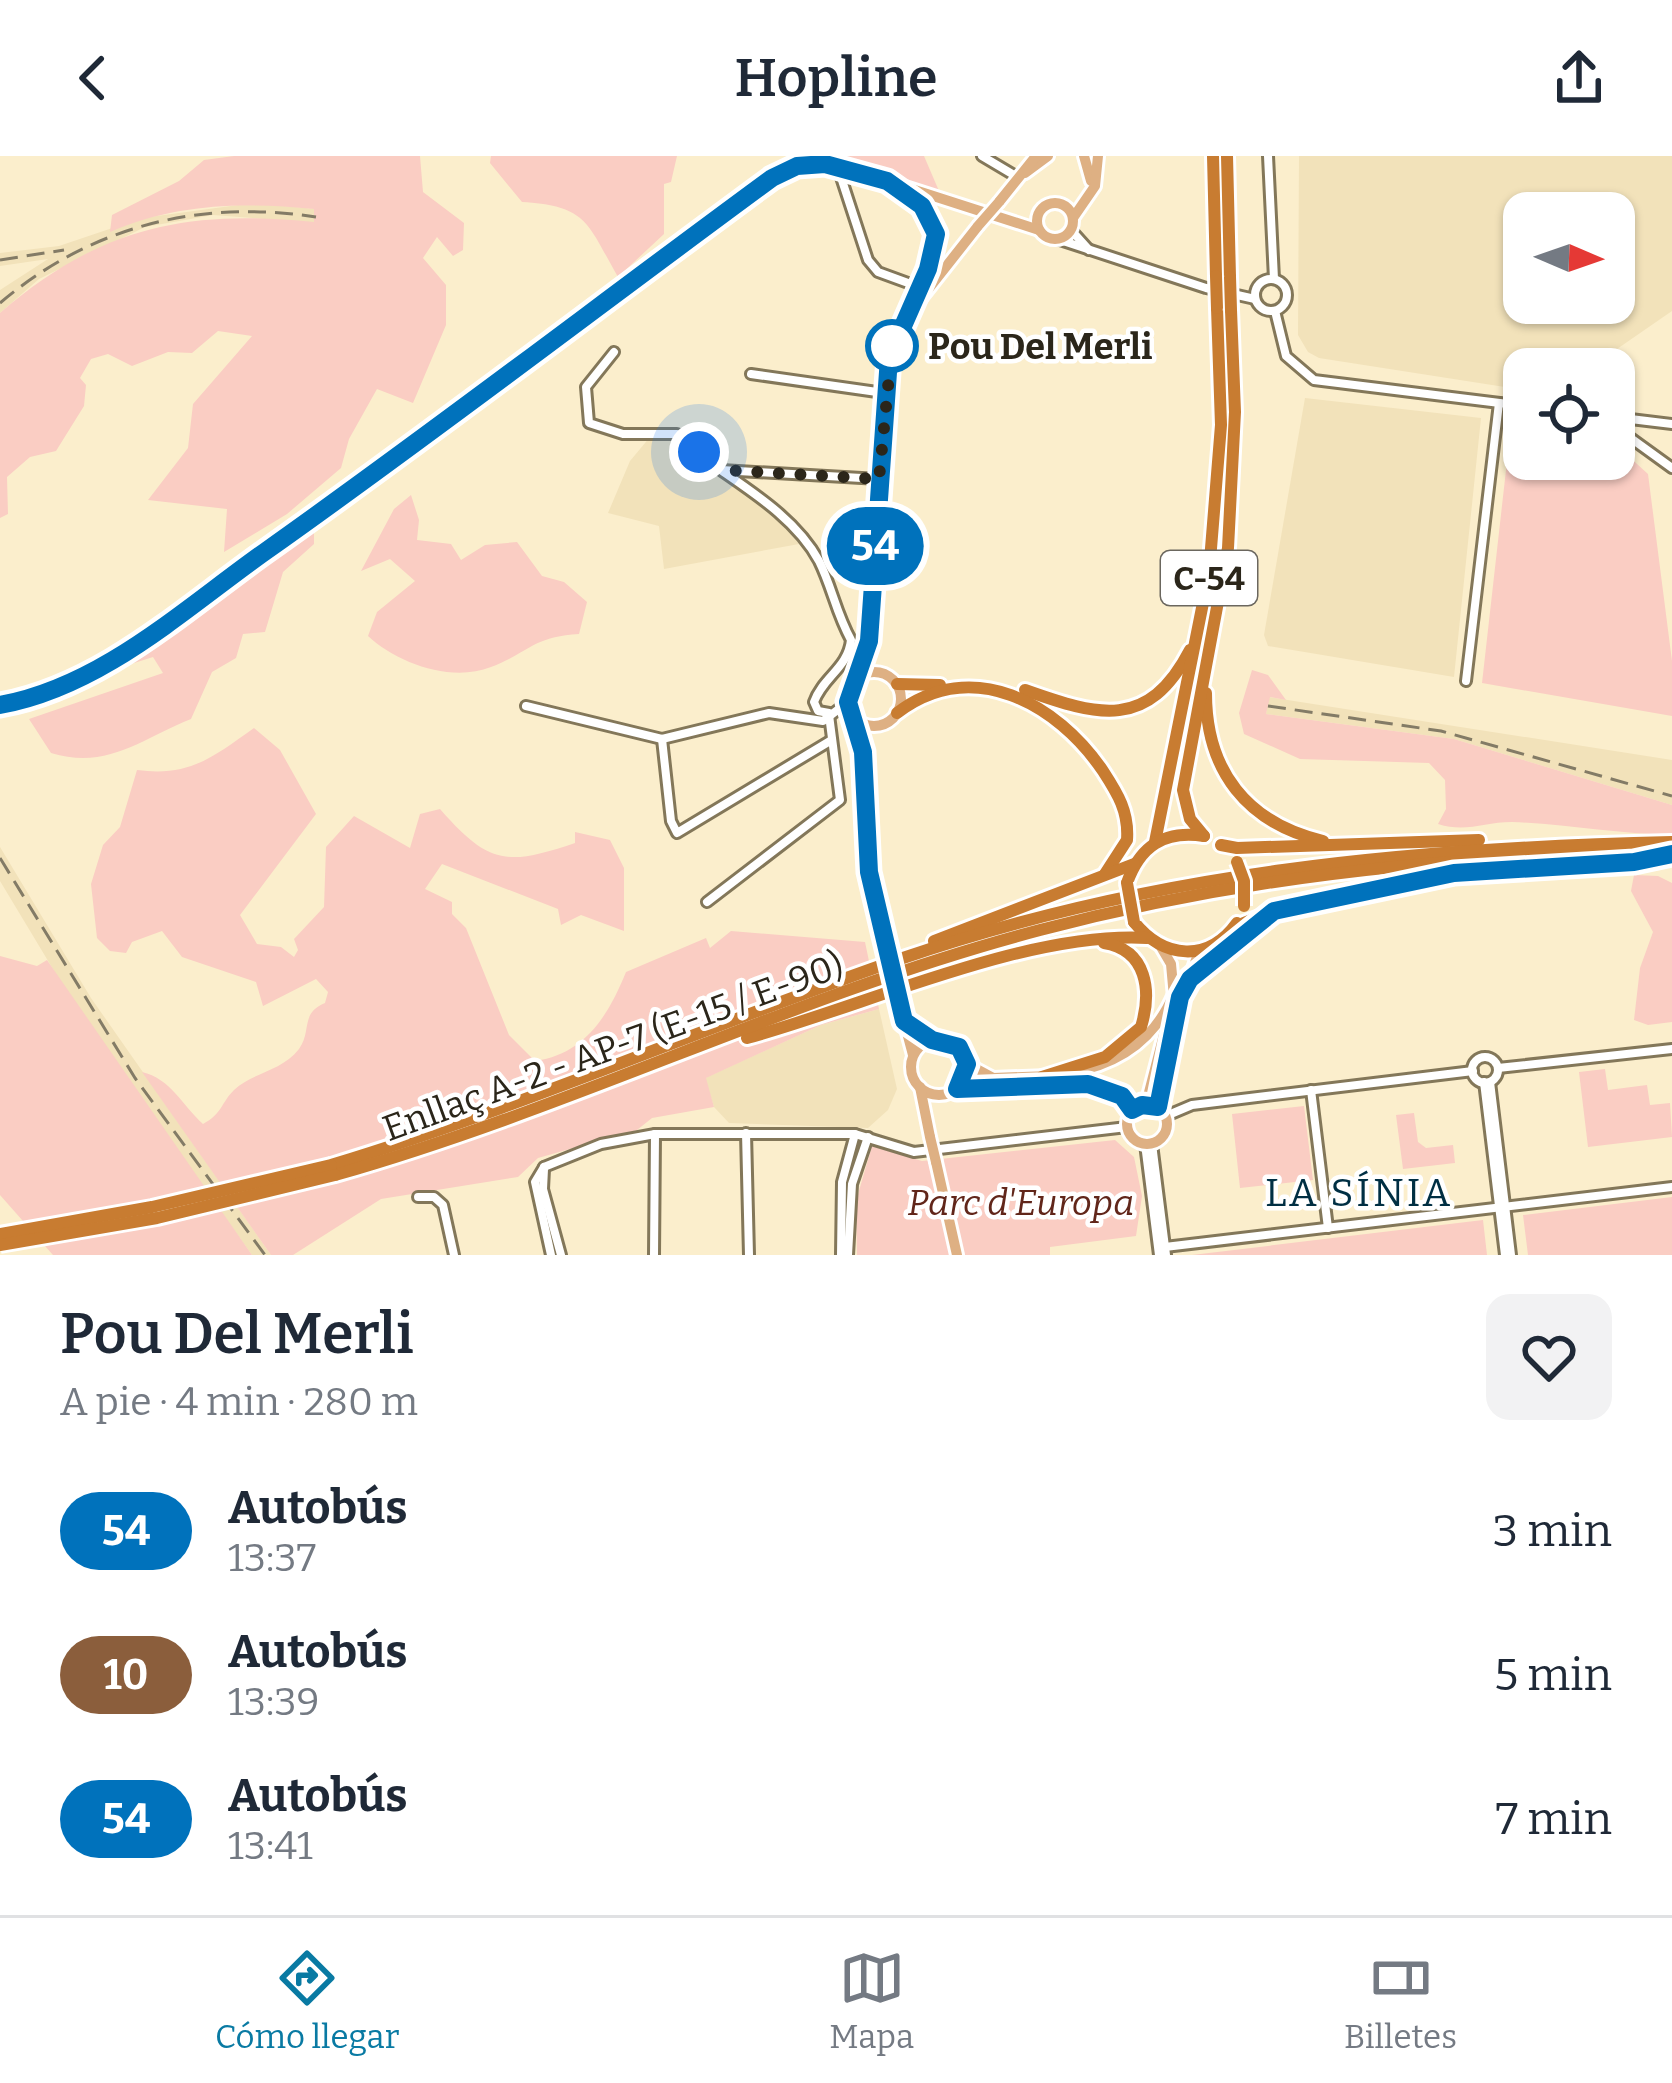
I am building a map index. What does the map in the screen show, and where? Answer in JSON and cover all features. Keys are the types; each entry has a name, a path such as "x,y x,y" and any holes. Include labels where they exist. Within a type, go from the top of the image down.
{"highway":[{"name":"C-54","path":"1204,836 1190,819 1183,790 1222,590 1233,478 1213,156"},
{"name":"C-54","path":"1223,276 1227,156"},
{"name":"C-54","path":"1155,842 1201,627 1221,425 1224,309"},
{"path":"892,680 992,683 1084,711 1128,710 1175,678 1201,627"},
{"path":"1206,670 1213,750 1234,792 1284,828 1341,844"},
{"path":"897,713 932,692 1005,691 1045,709 1076,735 1117,792 1128,826 1117,863 1078,890"},
{"path":"702,1042 786,994 1078,890 1134,864 1155,842 1170,835 1204,836 1221,844 1237,862 1244,881 1244,906 1236,926"},
{"path":"1221,844 1629,836 1672,842"},
{"name":"Enllaç A-2 - AP-7 (E-15 / E-90)","path":"0,1245 194,1210 486,1129 906,957 1099,903 1370,855 1672,842"},
{"path":"1134,864 1127,884 1134,922 1161,947 1199,951 1236,926 1274,911 1454,873 1634,862 1672,854"},
{"name":"Enllaç A-2 - AP-7 (E-15 / E-90)","path":"702,1042 1039,930 1187,897 1480,859 1672,854"},
{"path":"1177,995 1207,960 1274,911"},
{"path":"702,1042 1061,946 1147,938"},
{"path":"1042,1077 1126,1045 1141,1027 1147,1009 1144,973 1132,954 1101,943 1061,946"},
{"name":"Enllaç A-2 - AP-7 (E-15 / E-90)","path":"0,1234 333,1170"}],"main road":[{"path":"902,323 1036,156"},
{"path":"1020,176 1048,156"},
{"path":"1084,156 1088,197"},
{"path":"0,705 46,694 107,663 360,484 772,178 797,166 837,165 1058,239 1088,197 1098,156"},
{"path":"887,181 922,206 934,226 934,251 891,348 884,393 869,641 861,676 848,702 863,752 864,838 884,942 957,1255"},
{"path":"1013,222 1037,215 1048,203 1064,205 1088,197"},
{"path":"1064,205 1072,224"},
{"path":"1037,215 1039,230"},
{"path":"863,752 897,713 902,699 869,641"},
{"path":"861,676 892,680"},
{"path":"854,717 867,725 884,724"},
{"path":"1132,1110 1127,1127 1134,1139 1149,1144 1166,1133 1157,1109 1177,995 1171,964 1161,947"},
{"path":"904,1021 932,1040 959,1047 967,1064 980,1075 1042,1077 1084,1070 1125,1055 1151,1035 1199,951"},
{"path":"913,1057 932,1040"},
{"path":"957,1089 967,1064"},
{"path":"926,1120 941,1095 957,1089 1088,1084 1122,1096 1132,1110"},
{"path":"920,1087 941,1095"},
{"path":"1132,1110 1157,1109"}],"street":[{"path":"982,156 1020,176"},
{"path":"997,156 1002,167"},
{"path":"1268,156 1274,279 1288,295 1275,311"},
{"path":"837,165 868,260 878,272 919,287"},
{"path":"1072,224 1090,251"},
{"path":"1058,239 1256,299"},
{"path":"1274,279 1260,284 1256,299 1261,308 1275,311"},
{"path":"1275,311 1286,356 1314,380 1503,403"},
{"path":"614,352 586,387 590,423 622,434 677,434 766,502 819,562 831,606 851,640 845,662 819,688 814,702 818,711 829,713"},
{"path":"751,374 884,393"},
{"path":"1466,681 1498,402"},
{"path":"1635,420 1672,424"},
{"path":"1635,444 1663,467 1672,468"},
{"path":"721,470 879,479"},
{"path":"526,706 662,740 769,713 813,722 848,702"},
{"path":"707,902 840,800 829,713"},
{"path":"662,740 670,821 677,833 830,740"},
{"path":"1473,1071 1484,1057 1498,1068 1670,1048"},
{"path":"1487,1082 1498,1068"},
{"path":"1157,1109 1473,1071 1487,1082 1508,1255"},
{"path":"1312,1090 1328,1228"},
{"path":"556,1255 543,1189 544,1167 601,1144 655,1134 855,1134 914,1153 1127,1127"},
{"path":"746,1133 749,1255"},
{"path":"654,1255 655,1134"},
{"path":"845,1255 842,1182 855,1134"},
{"path":"845,1255 852,1184 868,1137"},
{"path":"1149,1144 1163,1252 1672,1186"},
{"path":"418,1196 434,1197 442,1205 454,1255"}],"shaded area":[{"path":"1299,156 1672,156 1672,311 1618,348 1503,348 1503,387 1319,358 1308,352 1298,335"},
{"path":"253,203 315,209 315,223 213,215 145,227 39,279 0,313 0,290 48,259 0,266 0,253 59,246 142,218"},
{"path":"1305,398 1481,418 1454,677 1268,646 1264,635"},
{"path":"650,437 677,441 777,515 799,544 664,569 659,526 608,513 630,461"},
{"path":"1269,697 1672,760 1672,805 1454,739 1266,714"},
{"path":"0,847 91,998 271,1255 252,1255 80,1014 0,881"},
{"path":"879,1009 897,1089 888,1110 868,1128 729,1123 714,1107 705,1078 821,1025"}],"green space":[{"path":"420,156 423,192 464,223 463,250 453,256 437,237 423,258 446,285 446,325 413,403 377,389 349,439 341,468 287,514 224,552 227,509 148,500 188,448 193,404 252,336 218,331 192,353 168,352 132,366 108,354 91,359 80,378 86,385 84,406 56,451 30,457 7,477 8,514 0,518 0,313 73,261 146,230 225,219 314,222 314,209 236,206 160,215 110,232 112,215 179,181 204,160"},
{"path":"491,156 677,156 671,182 664,184 664,234 618,277 583,221 560,208 522,202 490,163"},
{"path":"817,156 924,156 939,191"},
{"path":"1635,462 1648,474 1672,661 1672,716 1482,683 1505,480 1635,480"},
{"path":"411,495 419,520 417,540 451,544 461,560 485,545 517,542 542,576 564,582 587,602 579,634 551,638 491,667 459,673 425,668 380,646 368,636 377,612 415,581 390,559 361,571 394,509"},
{"path":"314,530 314,544 283,572 265,632 243,634 236,658 212,672 191,719 107,755 90,758 51,753 29,719 163,673 153,657 109,671"},
{"path":"1252,670 1268,675 1286,700 1270,697 1266,714 1454,739 1672,805 1672,835 1512,822 1466,827 1438,824 1446,809 1445,780 1429,763 1300,759 1244,734 1239,713"},
{"path":"254,728 280,750 316,814 240,915 257,944 281,947 294,957 298,950 294,939 324,907 326,847 354,816 410,848 420,814 440,809 472,841 500,856 532,855 575,843 575,832 610,840 624,868 624,931 581,915 561,925 558,909 442,864 425,889 452,902 452,914 466,928 509,1035 535,1061 568,1050 593,1030 626,972 706,938 710,948 731,931 865,942 879,1009 821,1025 706,1078 714,1107 652,1118 637,1130 538,1158 518,1177 381,1199 293,1255 271,1255 142,1072 168,1086 203,1124 242,1084 292,1057 303,1042 309,1017 325,1003 328,992 316,979 263,1006 256,982 182,957 162,931 132,942 126,953 110,951 97,938 91,884 103,845 120,827 137,770 186,767 213,756"},
{"path":"1634,875 1658,876 1672,883 1672,1022 1648,1025 1634,1020 1640,968 1653,932 1631,891"},
{"path":"0,956 37,966 47,960 252,1255 53,1255 0,1195"},
{"path":"1605,1069 1608,1090 1647,1085 1650,1105 1670,1103 1672,1137 1588,1147 1579,1072"},
{"path":"1304,1106 1313,1180 1240,1188 1232,1114"},
{"path":"1414,1113 1418,1142 1426,1148 1453,1145 1455,1163 1403,1169 1396,1115"},
{"name":"Parc d'Europa","path":"1115,1140 1134,1157 1142,1196 1136,1236 1050,1247 1050,1255 857,1255 856,1201 872,1146 922,1161"},
{"path":"1672,1197 1672,1255 1528,1255 1523,1215"},
{"path":"1483,1220 1487,1255 1192,1255"}],"railway":[{"path":"0,303 71,255 149,224 230,212 316,217"},
{"path":"0,260 64,250"},
{"path":"1268,706 1441,731 1672,796"},
{"path":"0,858 135,1078 265,1255"}],"bus line":[{"name":"54","path":"0,705 46,694 107,663 360,484 772,178 797,166 837,165 887,181 909,195 931,217 936,234 928,269 889,358 869,641 861,676 851,687 848,702 863,752 862,809 869,872 904,1021 932,1040 959,1047 967,1064 957,1089 1088,1084 1122,1096 1132,1110 1150,1104 1158,1107 1180,997 1190,979 1207,960 1274,911 1454,873 1634,862 1672,854"}],"place":[{"name":"Pou Del Merli","path":"892,346"}],"district":[{"name":"LA SÍNIA","path":"1359,1192"}],"route":[{"path":"699,452 721,470 879,479 892,346"}]}
